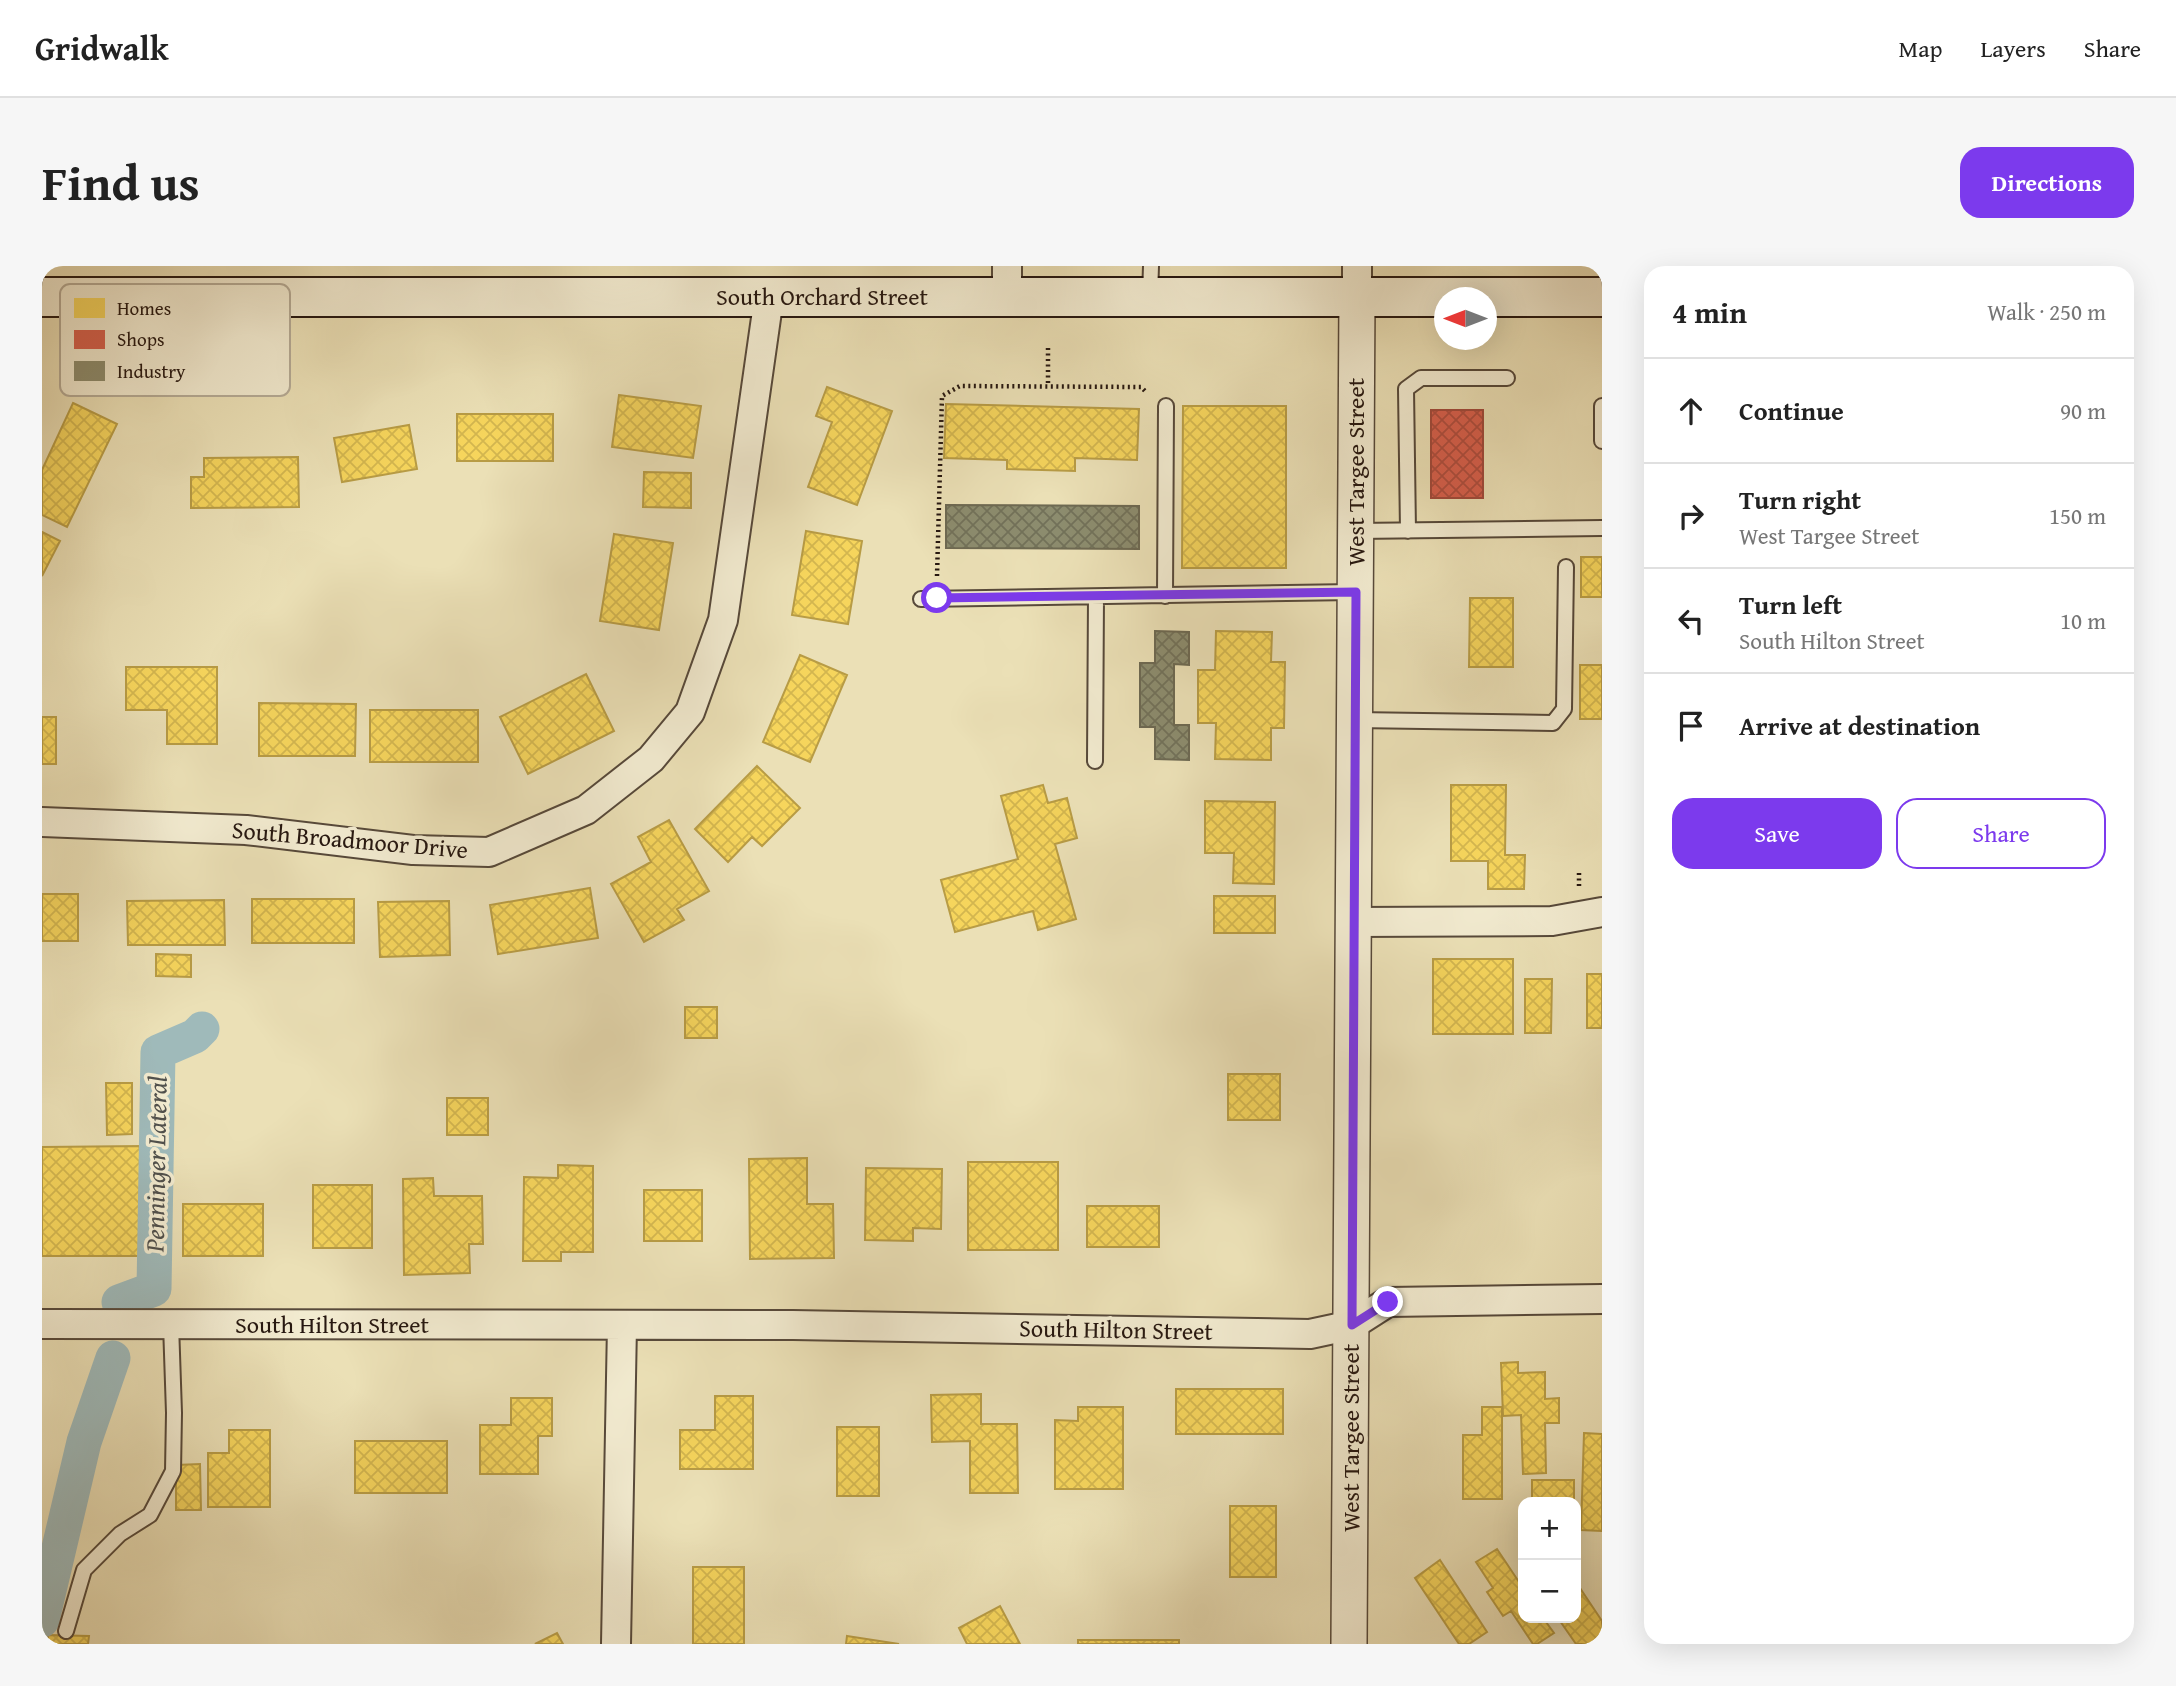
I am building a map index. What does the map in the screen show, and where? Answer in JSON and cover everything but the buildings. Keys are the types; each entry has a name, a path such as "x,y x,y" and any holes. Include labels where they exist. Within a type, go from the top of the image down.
{"main road":[{"name":"South Orchard Street","path":"290,297 769,297 1007,282 1357,282 1602,296"},
{"name":"South Orchard Street","path":"42,297 60,297"}],"street":[{"name":"West Targee Street","path":"1349,1644 1357,282"},
{"name":"South Broadmoor Drive","path":"42,822 246,830 413,850 489,852 586,810 651,759 690,712 723,620 769,297"},
{"path":"1354,922 1552,921 1602,912"},
{"name":"South Hilton Street","path":"42,1324 622,1325 1310,1334 1352,1325 1388,1302 1602,1299"},
{"path":"617,1644 622,1325"}],"lane":[{"path":"1408,531 1406,389 1421,377 1507,377"},
{"path":"1165,596 1166,406"},
{"path":"1602,406 1602,441"},
{"path":"1355,531 1602,528"},
{"path":"1355,720 1553,723 1564,709 1566,567"},
{"path":"921,598 1356,592"},
{"path":"1095,761 1096,597"},
{"path":"66,1631 84,1570 120,1534 150,1515 173,1471 171,1324"}],"path":[{"path":"1048,348 1048,386"},
{"path":"937,598 942,396 960,386 1048,386 1141,387 1147,398"}],"waterway":[{"name":"Penninger Lateral","path":"119,1302 154,1289 158,1052 195,1036 202,1029"},
{"name":"Penninger Lateral","path":"42,1620 84,1442 113,1358"}],"route":[{"path":"937,598 1356,592 1352,1325 1388,1302"}]}
